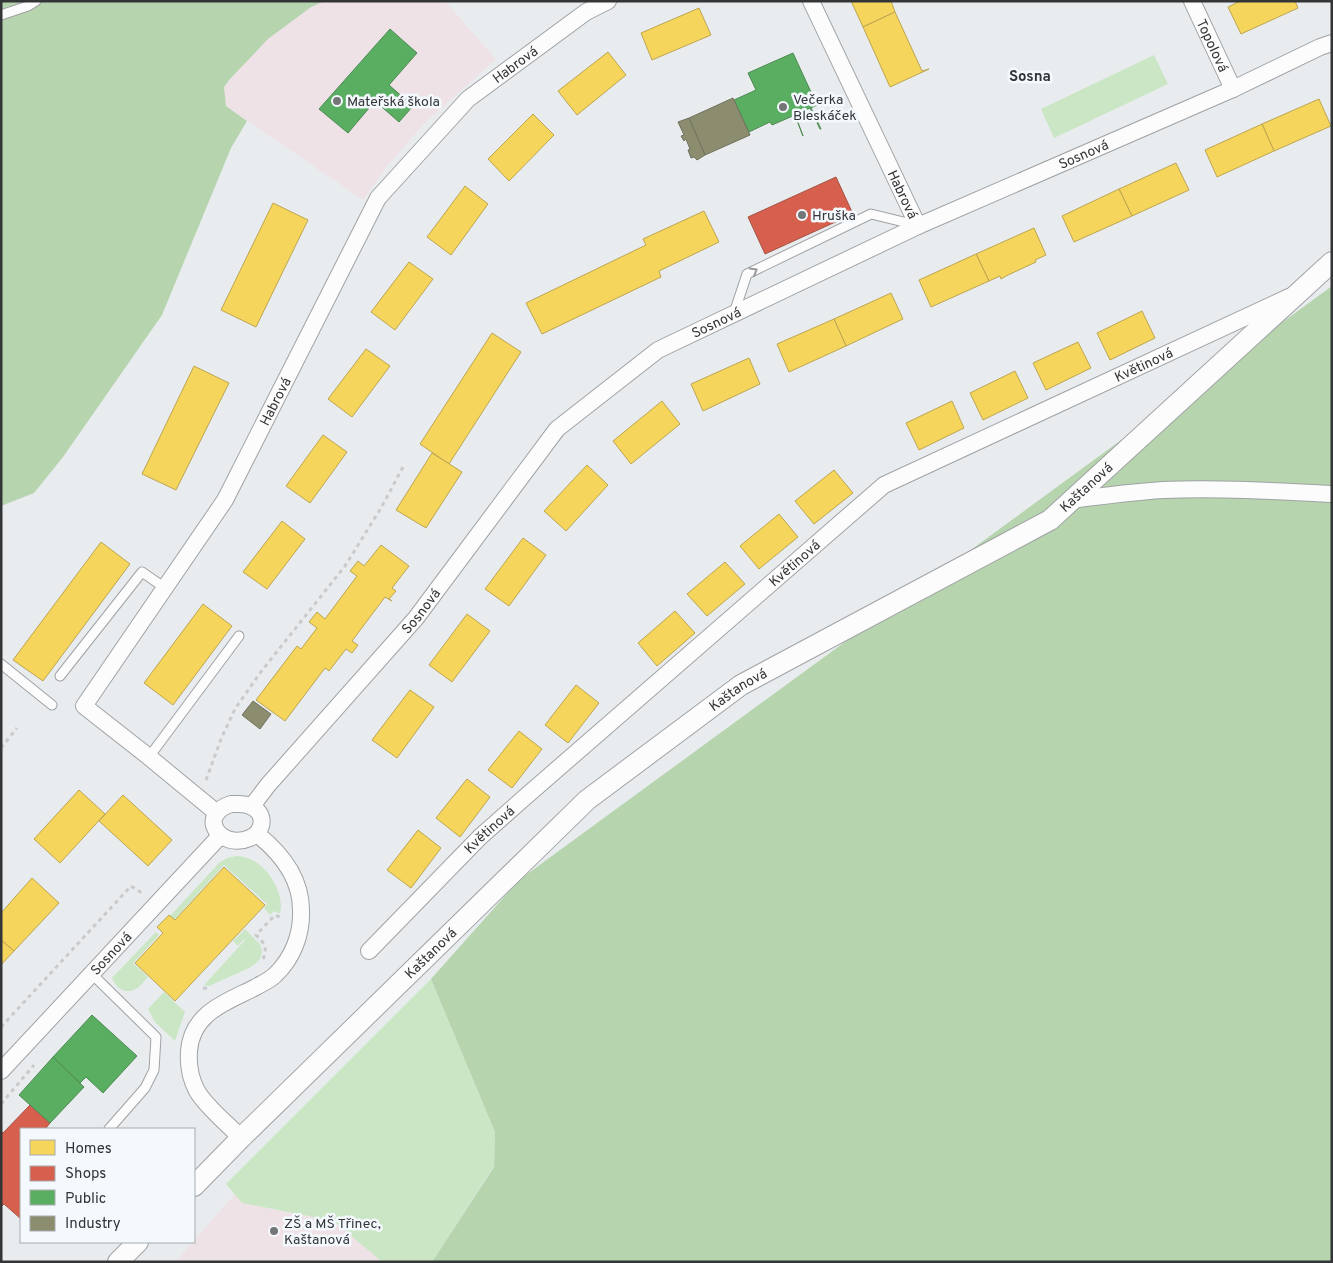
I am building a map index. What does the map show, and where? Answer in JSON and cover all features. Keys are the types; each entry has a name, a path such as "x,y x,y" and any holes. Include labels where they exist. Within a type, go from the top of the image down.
{"street":[{"name":"Habrová","path":"217,812 84,706 226,500 378,198 468,98 586,12 608,1"},
{"name":"Habrová","path":"811,1 918,226"},
{"name":"Topolová","path":"1192,1 1233,88"},
{"name":"Sosnová","path":"252,806 268,785 416,618 557,429 658,350 918,226 1332,43"},
{"name":"Kaštanová","path":"195,1185 587,800 741,686 1050,520 1332,262"},
{"name":"Květinová","path":"370,951 480,838 517,804 884,485 1298,293"},
{"path":"1071,500 1162,490 1248,490 1332,494"},
{"path":"231,804 252,806 262,816 261,829 257,834 248,839 233,840 220,836 216,832 214,818 217,812 231,804"},
{"path":"242,1138 198,1091 189,1070 188,1058 192,1035 202,1018 220,1005 266,982 276,974 288,959 300,930 302,908 295,881 282,858 257,834"},
{"name":"Sosnová","path":"1,1071 220,836"},
{"path":"118,1262 137,1243"}],"lane":[{"path":"1,15 28,6 36,1"},
{"path":"734,313 747,274 871,214 918,226"},
{"path":"60,676 142,572 165,588"},
{"path":"149,757 239,636"},
{"path":"1,664 52,705"},
{"path":"92,974 156,1037 154,1070 145,1088 110,1128"}],"path":[{"path":"196,796 204,786 235,709 260,673 344,566 381,508 403,467"},
{"path":"1,748 17,728"},
{"path":"1,1027 131,886 144,894"},
{"path":"263,961 265,946 256,935 275,915 280,917 284,912"},
{"path":"203,988 216,986"}],"shaded area":[{"name":"Mateřská škola","path":"325,1 445,1 496,59 426,122 387,166 363,200 226,106 224,87 230,79 268,39 311,7"},
{"name":"ZŠ a MŠ Třinec, Kaštanová","path":"235,1194 243,1203 334,1221 382,1262 175,1262 192,1243 195,1243 195,1239"}],"green space":[{"path":"1,1 325,1 311,7 268,39 224,87 226,106 247,121 231,148 162,315 63,457 34,493 1,506 1,22 8,11 1,10"},
{"path":"1154,55 1168,84 1054,138 1041,109"},
{"path":"1332,286 1332,1262 432,1262 494,1167 495,1132 431,979 519,880"},
{"path":"236,856 254,861 270,876 279,894 280,913 274,911 270,915 264,908 267,904 224,865 174,920 170,916 219,863 227,858"},
{"path":"245,929 260,944 262,952 260,959 249,968 209,986 204,985 245,940 238,946 233,941"},
{"path":"156,932 159,935 133,963 148,977 132,991 121,989 112,978"},
{"path":"431,979 495,1132 494,1166 432,1262 382,1262 334,1221 242,1203 226,1184"},
{"path":"164,992 185,1012 175,1041 155,1022 148,1009"}],"building: Homes":[{"path":"851,1 891,1 895,12 863,27"},
{"path":"1240,1 1295,1 1298,8 1241,34 1228,7"},
{"path":"699,8 711,35 652,60 641,33"},
{"path":"895,12 922,71 929,69 890,87 863,27"},
{"path":"608,52 626,75 577,115 558,91"},
{"path":"1319,99 1331,126 1274,151 1262,124"},
{"path":"533,114 554,135 509,181 488,159"},
{"path":"1262,124 1274,151 1217,177 1205,150"},
{"path":"1176,163 1189,190 1132,216 1119,189"},
{"path":"465,186 488,204 451,255 427,237"},
{"path":"1119,189 1132,216 1074,242 1062,216"},
{"path":"273,203 308,220 256,327 221,310"},
{"path":"704,211 719,242 659,271 661,277 542,334 526,303 646,245 643,239"},
{"path":"1034,228 1046,255 1001,279 1000,276 989,281 976,254"},
{"path":"976,254 989,281 931,307 919,280"},
{"path":"409,262 433,279 395,330 371,312"},
{"path":"891,293 903,319 846,346 834,319"},
{"path":"1142,311 1155,338 1110,360 1097,333"},
{"path":"834,319 846,346 789,372 777,344"},
{"path":"492,333 521,352 449,464 420,444"},
{"path":"1078,342 1091,368 1046,390 1033,363"},
{"path":"366,349 390,366 352,417 328,399"},
{"path":"749,358 760,384 703,411 691,384"},
{"path":"194,366 229,383 176,490 142,474"},
{"path":"1015,371 1028,398 983,420 970,393"},
{"path":"662,401 680,424 631,464 613,441"},
{"path":"952,401 964,428 919,450 906,423"},
{"path":"323,435 347,452 310,503 286,486"},
{"path":"432,453 462,472 426,528 396,510"},
{"path":"587,465 608,485 566,531 544,511"},
{"path":"834,470 853,493 814,524 795,501"},
{"path":"779,514 798,537 759,569 740,546"},
{"path":"282,521 305,539 267,589 243,572"},
{"path":"523,538 546,555 509,606 485,589"},
{"path":"101,542 130,564 43,681 13,660"},
{"path":"381,545 409,566 392,588 396,591 389,599 392,601 385,597 352,641 358,645 352,653 346,649 329,671 325,668 285,721 256,700 297,646 301,649 317,628 309,622 317,612 325,619 357,576 350,571 358,561 364,566"},
{"path":"725,562 745,584 707,616 687,594"},
{"path":"203,604 232,626 173,705 144,683"},
{"path":"675,611 695,633 657,666 638,643"},
{"path":"467,614 490,631 452,682 429,665"},
{"path":"576,685 599,703 568,743 545,725"},
{"path":"410,690 434,707 397,758 372,740"},
{"path":"519,731 542,749 512,788 488,770"},
{"path":"467,779 490,797 460,837 436,818"},
{"path":"79,790 105,814 60,863 34,839"},
{"path":"123,795 172,840 148,866 99,821"},
{"path":"418,830 441,848 411,888 387,870"},
{"path":"224,867 265,905 175,1001 135,963 163,933 157,927 169,915 175,920"},
{"path":"32,878 59,903 14,951 1,940 1,913"},
{"path":"1,940 14,951 1,965"}],"building: Shops":[{"name":"Hruška","path":"836,177 853,214 765,254 748,217"},
{"path":"30,1105 50,1123 46,1128 20,1128 20,1218 4,1204 1,1207 1,1131 3,1133"}],"building: Public":[{"path":"390,29 417,53 389,85 413,106 399,122 375,101 348,133 319,109"},
{"path":"793,53 817,105 811,108 821,129 810,108 772,125 770,122 749,132 734,100 756,90 748,73"},
{"path":"92,1015 137,1056 103,1093 86,1077 80,1083 53,1057"},
{"path":"53,1057 84,1087 50,1123 19,1095"}],"building: Industry":[{"path":"733,98 750,135 705,155 689,118"},
{"path":"689,118 705,155 697,160 694,157 691,158 688,150 690,149 686,139 684,141 681,136 684,135 678,122"},
{"path":"253,701 271,714 260,729 242,715"}],"place":[{"name":"Mateřská škola","path":"337,101"},
{"name":"Večerka Bleskáček","path":"783,107"},
{"name":"Hruška","path":"802,215"},
{"name":"ZŠ a MŠ Třinec, Kaštanová","path":"274,1231"}],"district":[{"name":"Sosna","path":"1030,76"}]}
